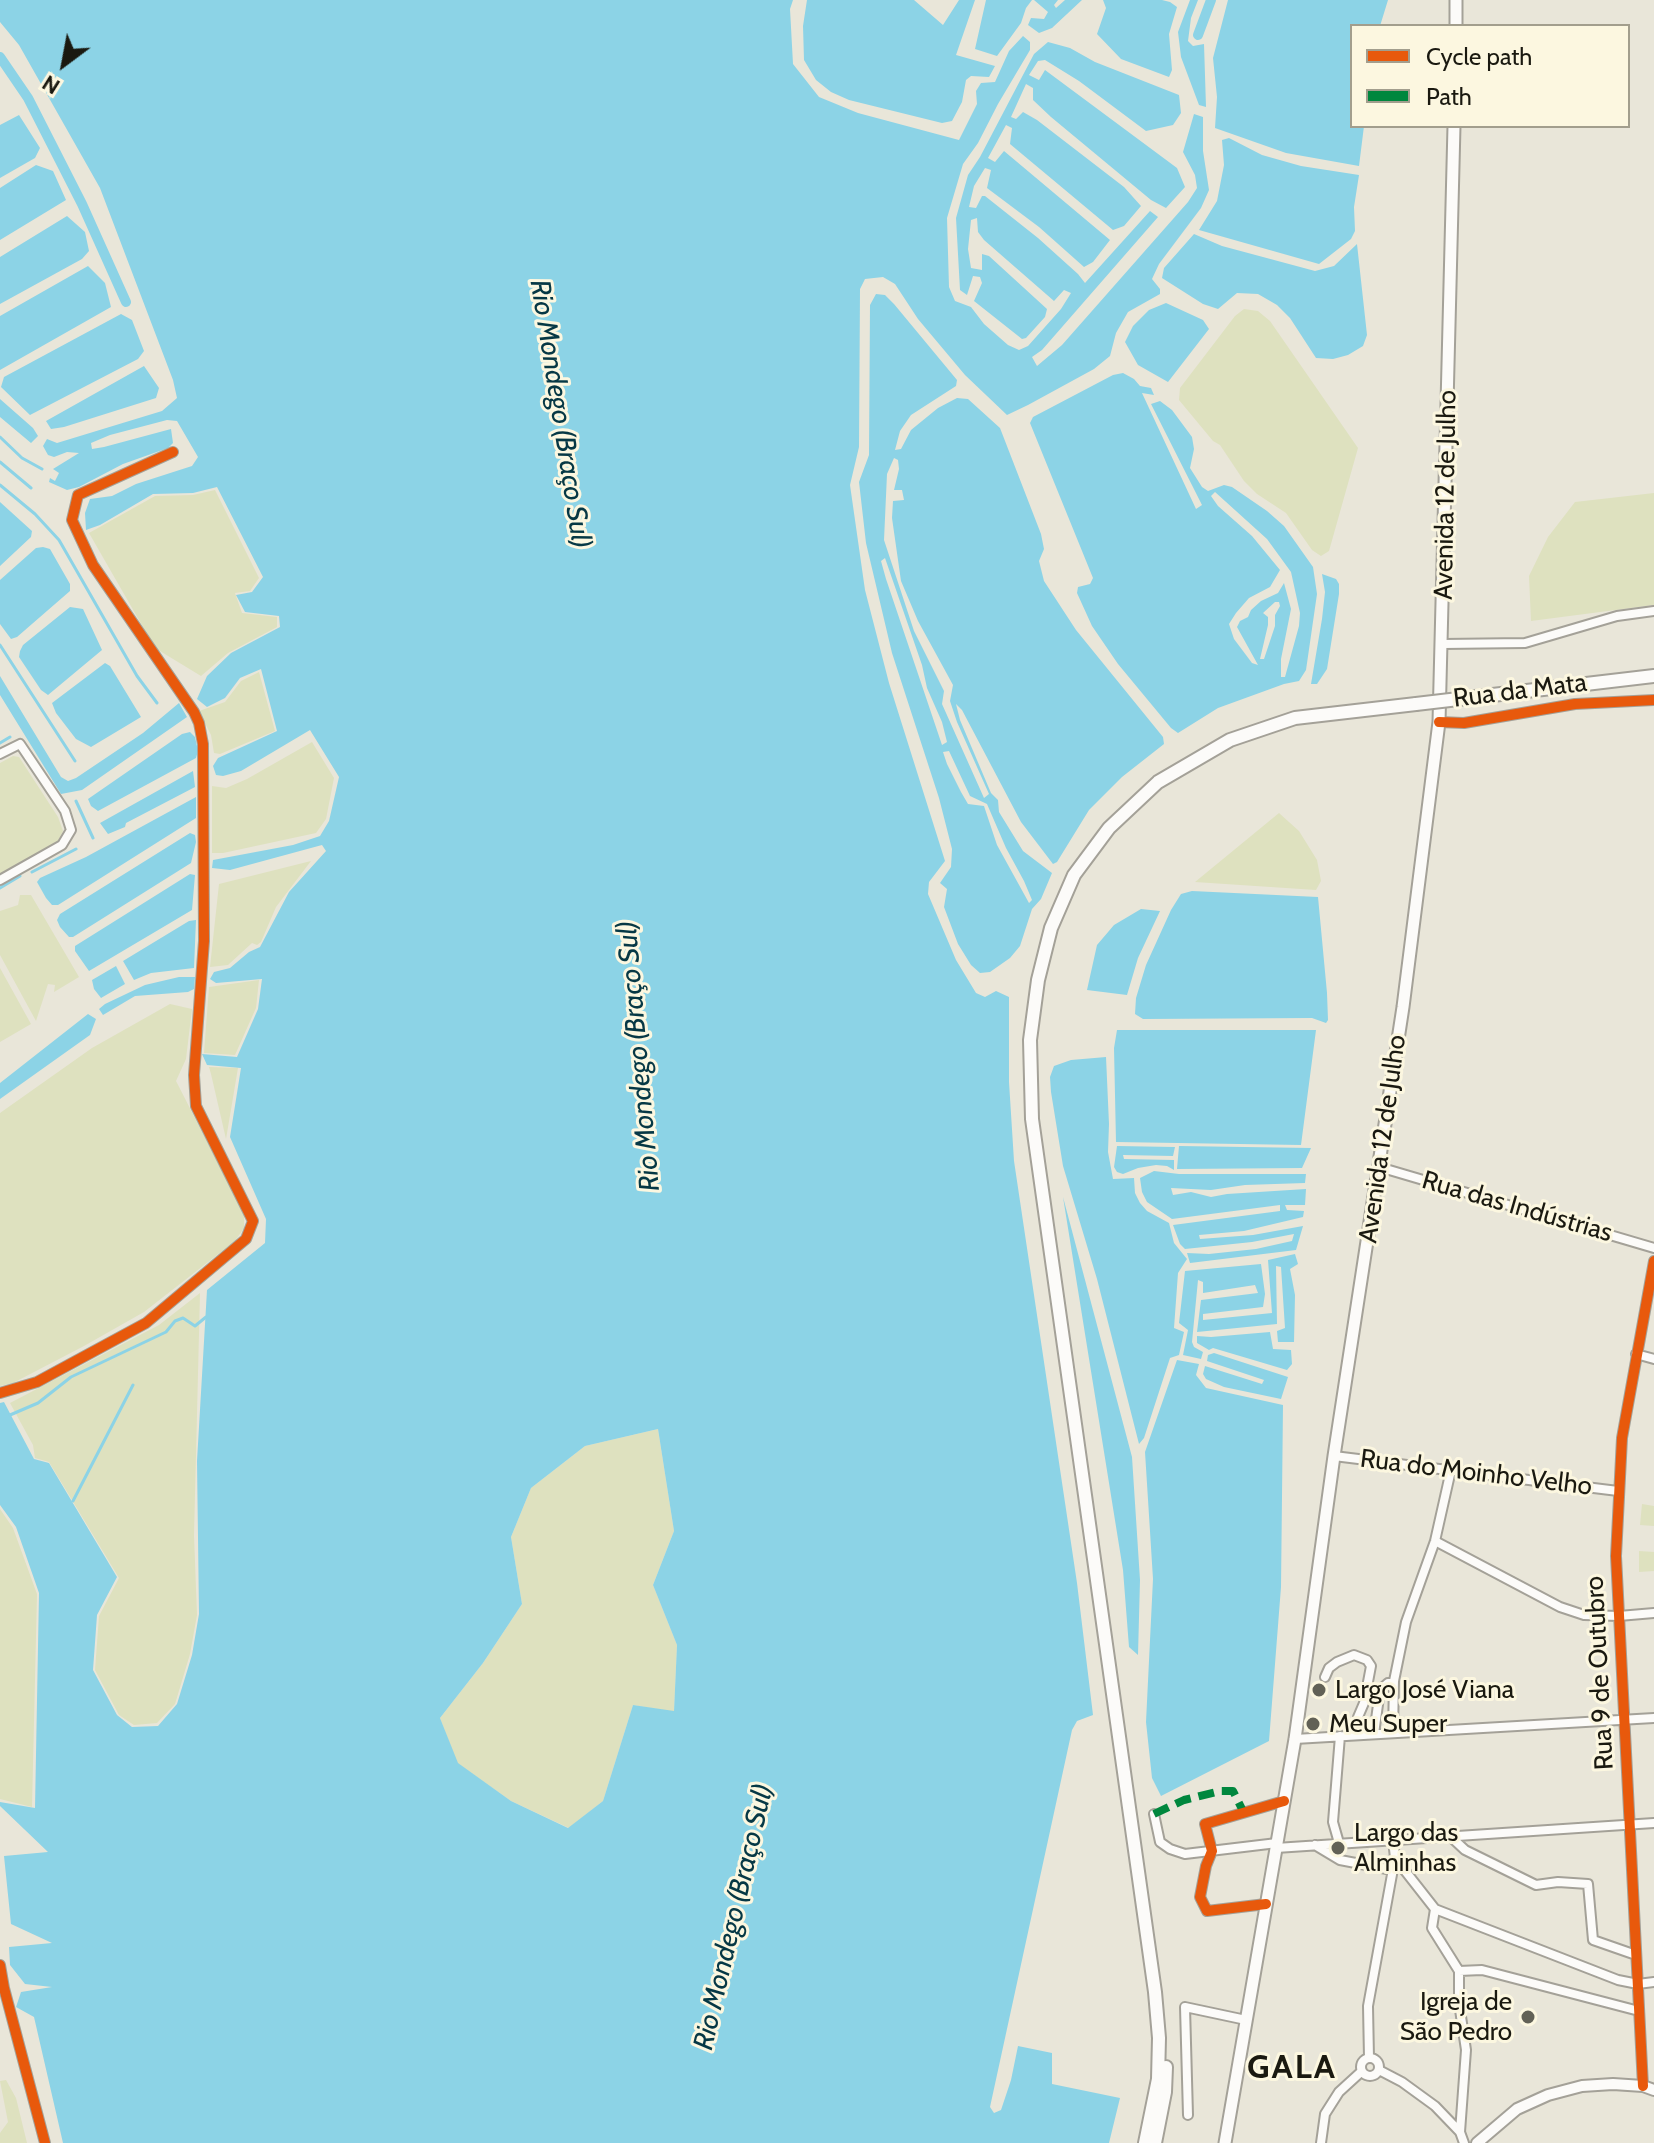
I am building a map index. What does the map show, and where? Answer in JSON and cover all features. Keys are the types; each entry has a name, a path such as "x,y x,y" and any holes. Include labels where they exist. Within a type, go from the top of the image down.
{"main road":[{"path":"1456,0 1456,24"},
{"name":"Avenida 12 de Julho","path":"1225,2143 1295,1739 1334,1456 1379,1167 1439,722 1454,128"},
{"path":"1155,2143 1165,2092 1166,2065 1159,2038 1032,1119 1030,1040 1038,980 1051,928 1074,875 1109,828 1158,782 1230,740 1295,718 1654,676"},
{"path":"1145,2143 1158,2079 1159,2038"}],"street":[{"path":"0,1393 37,1382 146,1323 246,1239 253,1221 196,1106 194,1075 204,941 203,744 199,723 93,565 72,520 78,495 173,452"},
{"path":"1443,644 1525,643 1617,616 1654,611"},
{"name":"Rua da Mata","path":"1439,722 1464,723 1575,704 1654,700"},
{"path":"0,754 20,744 65,811 71,830 62,845 0,880"},
{"name":"Rua das Indústrias","path":"1379,1167 1654,1248"},
{"name":"Rua 9 de Outubro","path":"1643,2086 1616,1556 1622,1438 1654,1261"},
{"path":"1636,1354 1654,1359"},
{"name":"Rua do Moinho Velho","path":"1334,1456 1618,1491"},
{"path":"1393,1733 1394,1683 1406,1622 1435,1541 1451,1470"},
{"path":"1435,1541 1560,1607 1584,1615 1654,1613"},
{"path":"1325,1677 1329,1668 1354,1655 1359,1654 1371,1666 1358,1717 1358,1735"},
{"path":"1374,1734 1380,1690 1388,1683 1394,1683"},
{"path":"1295,1739 1654,1718"},
{"path":"1339,1843 1333,1822 1340,1736"},
{"path":"1266,1904 1207,1911 1200,1897 1212,1851 1205,1824 1284,1801"},
{"path":"1154,1814 1160,1842 1185,1854 1276,1845 1654,1823"},
{"path":"1450,1836 1465,1850 1536,1885 1558,1882 1588,1884 1593,1940 1636,1955"},
{"path":"1369,2058 1368,2006 1395,1858 1393,1840"},
{"path":"1315,1845 1340,1860 1392,1870"},
{"path":"1395,1858 1435,1909 1618,1980 1638,1984 1654,1982"},
{"path":"1435,1909 1432,1928 1459,1971 1459,2003 1466,2050 1460,2132"},
{"path":"0,1965 45,2143"},
{"path":"1459,1971 1482,1970 1639,2011"},
{"path":"1188,2115 1185,2007 1246,2020"},
{"path":"1369,2058 1377,2062 1379,2070 1435,2106 1460,2132 1464,2143"},
{"path":"1321,2143 1325,2114 1339,2092 1362,2071 1363,2062 1369,2058"},
{"path":"1362,2071 1371,2076 1379,2070"},
{"path":"1477,2143 1517,2109 1548,2095 1582,2086 1643,2086 1654,2090"}],"green space":[{"path":"1244,309 1258,311 1270,321 1358,448 1329,551 1321,556 1312,550 1286,513 1257,494 1244,481 1220,445 1213,441 1179,400 1180,388 1235,316"},
{"path":"215,490 259,578 250,591 235,593 242,613 277,617 277,627 228,653 201,676 155,648 89,533 155,496 193,495"},
{"path":"1654,493 1654,605 1531,621 1529,576 1548,537 1575,502"},
{"path":"259,672 275,731 220,754 214,753 211,735 199,711 225,702 241,681"},
{"path":"312,742 334,778 326,819 316,833 212,853 212,786 226,788 247,779"},
{"path":"13,756 19,757 58,817 63,831 57,843 0,875 0,763"},
{"path":"1279,813 1299,831 1317,860 1321,881 1316,890 1195,882"},
{"path":"311,861 276,907 261,942 257,945 252,943 228,965 210,967 219,884"},
{"path":"20,895 31,895 79,977 54,992 55,985 48,984 36,1021 0,955 0,911 18,905"},
{"path":"0,968 31,1024 0,1042"},
{"path":"259,980 256,1008 235,1055 204,1053 209,987"},
{"path":"170,1004 192,1009 186,1059 176,1081 244,1214 244,1228 235,1241 144,1312 13,1383 0,1386 0,1113 92,1048"},
{"path":"209,1067 238,1068 226,1139 211,1074"},
{"path":"200,1293 194,1535 197,1615 190,1654 175,1704 157,1723 134,1725 119,1715 95,1670 99,1616 119,1578 49,1462 35,1458 33,1445 10,1403 159,1325"},
{"path":"658,1429 674,1531 653,1585 677,1645 674,1712 633,1705 603,1801 569,1828 511,1801 457,1763 440,1718 483,1663 522,1604 511,1537 531,1488 585,1446"},
{"path":"1642,1504 1654,1506 1654,1526 1640,1525"},
{"path":"0,1509 13,1528 37,1594 32,1807 0,1799"},
{"path":"1639,1551 1654,1552 1654,1571 1639,1572"},
{"path":"6,2080 16,2098 27,2143 0,2143 0,2133 8,2122 0,2081"}],"water":[{"name":"Rio Mondego (Braço Sul)","path":"0,0 793,0 790,9 793,64 819,97 858,113 959,140 977,104 976,91 981,83 995,82 1009,51 1023,36 1030,42 1030,50 963,164 947,218 949,287 955,301 971,307 984,324 1008,345 1019,350 1028,346 1071,293 1064,290 1054,301 984,240 978,232 977,218 971,220 968,249 971,268 982,270 982,254 989,256 1047,309 1045,317 1022,339 974,301 982,283 980,277 973,276 967,295 960,290 956,218 968,175 1034,54 1048,42 1070,48 1095,62 1179,95 1181,113 1173,125 1146,131 1045,60 1038,61 1029,75 1039,80 1045,70 1177,168 1185,187 1166,208 1151,200 1051,117 1033,100 1033,88 1026,84 1011,117 1016,119 1023,112 1037,120 1124,187 1141,206 1124,226 1113,230 1010,144 1012,128 1006,125 988,158 995,162 1004,151 1110,240 1093,262 1084,267 1039,227 987,188 991,170 985,168 974,186 969,207 976,208 985,196 1038,238 1085,283 1150,211 1158,217 1042,350 1032,357 1037,366 1062,345 1188,202 1197,188 1195,175 1183,152 1194,114 1203,117 1203,151 1209,190 1201,208 1159,264 1152,279 1160,294 1128,312 1116,333 1110,356 1094,369 1028,405 1007,415 965,375 918,319 895,284 883,277 865,279 860,289 859,447 850,485 865,590 889,683 945,861 929,882 928,894 956,960 976,993 985,997 996,991 1009,997 1009,1082 1014,1161 1077,1583 1093,1715 1077,1721 1072,1730 990,2107 994,2113 1001,2110 1018,2046 1052,2053 1052,2084 1120,2098 1109,2143 63,2143 34,2017 16,2007 21,1992 52,1987 25,1984 10,1965 9,1947 52,1943 11,1924 4,1856 48,1852 0,1806 0,1802 35,1808 39,1593 16,1527 0,1505 0,1403 4,1402 34,1459 49,1463 117,1577 97,1615 93,1670 117,1715 132,1727 158,1726 177,1704 192,1655 199,1614 197,1461 207,1290 265,1243 266,1219 230,1137 241,1068 207,1065 202,1054 237,1057 258,1009 262,979 216,983 210,979 214,972 230,968 260,947 289,892 326,851 322,845 230,870 212,868 213,860 293,845 320,836 329,821 339,777 310,730 241,771 216,775 213,766 218,758 277,731 261,669 240,678 225,698 207,707 197,699 207,676 231,653 280,627 279,616 245,612 236,595 252,592 263,577 217,487 193,493 153,494 86,530 85,513 90,499 112,496 136,484 192,466 198,457 177,421 167,420 91,443 92,449 104,447 171,429 173,443 168,448 123,464 79,487 67,490 49,482 50,478 55,481 59,473 53,469 79,453 48,455 43,446 47,439 57,443 162,411 177,398 173,380 100,188 19,45 0,22","holes":["658,1429 674,1531 653,1585 677,1645 674,1711 633,1705 603,1801 568,1828 511,1801 458,1763 440,1718 483,1663 522,1604 511,1537 531,1488 585,1446"]},
{"path":"807,0 914,0 943,25 959,0 975,0 956,55 995,66 989,77 971,76 966,80 962,102 952,121 942,123 849,100 831,92 816,80 804,60 803,26"},
{"path":"986,0 1032,0 1021,23 997,56 975,49"},
{"path":"1034,0 1058,0 1054,5 1056,8 1065,0 1082,0 1052,28 1039,33 1028,25 1031,18 1044,19 1048,12"},
{"path":"1103,0 1162,0 1177,7 1169,34 1172,70 1169,77 1121,59 1097,34 1106,8"},
{"path":"1190,0 1198,0 1191,18 1188,41 1193,46 1204,44 1206,107 1199,105 1181,57 1178,32"},
{"path":"1228,0 1388,0 1381,24 1350,24 1350,128 1364,128 1359,166 1286,153 1215,128 1217,97 1213,58"},
{"path":"19,115 40,148 35,158 0,178 0,125"},
{"path":"1229,138 1262,155 1301,166 1359,175 1354,207 1355,231 1351,239 1319,264 1199,230 1217,201 1224,165 1222,140"},
{"path":"36,165 53,171 66,200 0,240 0,188"},
{"path":"67,216 85,232 89,251 82,259 0,304 0,257"},
{"path":"1194,234 1222,246 1315,271 1334,266 1357,244 1367,335 1363,346 1333,359 1316,358 1290,318 1277,305 1258,294 1237,293 1218,309 1203,304 1162,278 1164,268"},
{"path":"88,266 105,283 111,307 0,370 0,316"},
{"path":"876,294 885,295 957,380 956,386 911,415 900,431 895,450 901,449 911,430 938,408 957,398 968,399 1000,428 1041,534 1044,549 1039,561 1044,581 1076,630 1163,737 1164,744 1122,777 1089,810 1053,864 1021,822 956,704 991,793 998,800 999,812 1023,851 1052,873 1041,899 1032,909 1020,946 1010,958 990,972 980,973 971,965 958,944 944,907 947,889 940,883 951,867 952,849 939,798 892,653 866,543 859,482 869,455 870,305","holes":["894,458 898,460 899,469 894,490 902,490 904,500 893,501 892,518 901,581 918,621 953,685 950,701 989,794 984,798 942,704 944,691 914,631 884,540 887,474","885,558 927,688 942,722 947,742 942,745 881,561","949,751 970,796 987,804 1024,881 1032,900 1029,903 997,845 984,806 968,804 943,752"]},
{"path":"1166,303 1203,320 1209,329 1168,382 1138,365 1125,342 1133,326 1149,310"},
{"path":"121,314 132,320 144,351 138,359 30,415 1,387 4,377"},
{"path":"144,366 159,388 156,398 64,427 51,429 46,421"},
{"path":"1123,373 1140,386 1151,388 1154,395 1142,393 1196,509 1202,505 1151,404 1160,401 1172,410 1192,437 1194,449 1190,468 1202,487 1208,491 1224,485 1232,487 1267,511 1284,526 1313,567 1317,594 1306,670 1299,681 1218,708 1178,733 1118,664 1092,626 1077,593 1078,587 1090,584 1093,578 1030,423 1033,417 1113,375","holes":["1215,492 1267,539 1291,572 1300,613 1285,677 1281,677 1281,659 1291,609 1284,583 1278,593 1261,601 1237,627 1258,665 1252,663 1234,639 1229,624 1236,613 1249,598 1270,587 1280,570 1252,536 1218,506 1211,496","1279,602 1280,606 1275,615 1275,626 1264,659 1260,659 1268,625 1268,617 1263,613"]},
{"path":"0,399 33,428 38,436 31,443 0,417"},
{"path":"0,502 32,531 31,537 0,566"},
{"path":"36,548 50,549 70,584 70,591 11,639 0,624 0,580"},
{"path":"1322,574 1336,579 1339,594 1327,669 1317,684 1311,684 1325,592"},
{"path":"70,607 83,609 102,650 48,695 41,690 19,657 20,651 23,645"},
{"path":"105,663 110,666 141,717 91,747 76,739 52,703"},
{"path":"0,676 61,777 68,781 143,733 179,703 187,717 82,790 61,794 0,695"},
{"path":"190,732 195,737 196,758 98,811 91,806 88,799 182,734"},
{"path":"193,771 195,787 126,823 125,827 108,834 100,823"},
{"path":"196,797 196,818 58,905 52,905 46,898 37,882 40,878 86,857"},
{"path":"190,833 195,835 196,842 191,863 73,937 69,937 60,927 57,920 60,914"},
{"path":"190,874 195,875 192,910 89,971 75,951 75,946"},
{"path":"1192,891 1318,897 1327,993 1326,1023 1312,1018 1143,1019 1135,1014 1136,998 1146,965 1171,910 1181,894"},
{"path":"1141,909 1160,911 1138,958 1127,995 1087,990 1097,945 1114,925"},
{"path":"196,920 194,968 151,973 134,980 123,961 189,921"},
{"path":"116,966 125,984 101,998 92,980"},
{"path":"179,977 195,977 194,989 135,996 103,1015 99,1009 145,985"},
{"path":"88,1014 96,1019 90,1035 0,1099 0,1083"},
{"path":"1117,1030 1316,1030 1301,1145 1116,1142 1114,1048"},
{"path":"1106,1057 1108,1152 1113,1179 1134,1178 1135,1193 1140,1203 1147,1211 1169,1223 1174,1243 1187,1259 1178,1273 1174,1328 1184,1332 1179,1355 1170,1358 1144,1438 1139,1444 1097,1279 1063,1166 1051,1092 1050,1077 1054,1066 1071,1060"},
{"path":"1117,1146 1175,1147 1173,1156 1123,1155 1124,1159 1174,1160 1174,1170 1156,1165 1123,1174 1117,1172 1114,1167"},
{"path":"1179,1146 1311,1148 1302,1168 1177,1169"},
{"path":"1154,1171 1179,1174 1306,1174 1305,1183 1245,1185 1211,1190 1171,1188 1173,1195 1191,1192 1211,1197 1306,1189 1305,1205 1285,1205 1287,1210 1304,1211 1303,1217 1244,1231 1199,1235 1200,1239 1253,1235 1303,1226 1296,1250 1190,1263 1187,1253 1256,1249 1292,1241 1294,1234 1185,1249 1173,1225 1280,1211 1280,1205 1172,1219 1147,1202 1142,1192 1140,1178"},
{"path":"1063,1197 1132,1457 1140,1580 1138,1655 1129,1647 1123,1570"},
{"path":"1295,1254 1298,1264 1290,1269 1295,1295 1294,1342 1278,1342 1277,1331 1285,1328 1281,1267 1276,1266 1277,1324 1197,1332 1201,1300 1258,1293 1255,1285 1203,1293 1203,1282 1198,1280 1192,1342 1203,1352 1201,1359 1183,1355 1188,1330 1179,1323 1185,1271 1261,1264 1265,1294 1263,1307 1203,1314 1203,1320 1272,1313 1268,1260"},
{"path":"1270,1332 1273,1349 1291,1350 1292,1364 1287,1370 1213,1348 1209,1350 1197,1343 1197,1336"},
{"path":"1214,1353 1288,1377 1281,1399 1224,1387 1206,1379 1203,1374 1205,1366 1262,1384 1264,1380 1207,1361 1208,1355"},
{"path":"1177,1360 1199,1364 1196,1375 1206,1388 1283,1405 1281,1587 1269,1741 1161,1796 1152,1778 1146,1722 1153,1579 1145,1452"}],"waterway":[{"path":"1198,35 1211,0"},
{"path":"0,57 28,98 82,204 126,302"},
{"path":"0,437 22,458 42,469"},
{"path":"0,462 31,488"},
{"path":"0,485 35,514 59,540 137,676 157,703"},
{"path":"0,645 75,761"},
{"path":"0,743 10,737"},
{"path":"76,801 93,838"},
{"path":"32,872 76,849"},
{"path":"0,888 20,876"},
{"path":"10,1415 38,1403 71,1377 166,1332 175,1321 183,1318 195,1326 206,1317"},
{"path":"73,1501 133,1385"}],"marked path":[{"path":"1154,1814 1184,1800 1220,1791 1233,1791 1244,1813"}],"cycle path":[{"path":"0,1393 37,1382 146,1323 246,1239 253,1221 196,1106 194,1075 204,941 203,744 199,723 93,565 72,520 78,495 173,452"},
{"path":"1439,722 1464,723 1575,704 1654,700"},
{"path":"1643,2086 1616,1556 1622,1438 1654,1261"},
{"path":"1266,1904 1207,1911 1200,1897 1212,1851 1205,1824 1284,1801"},
{"path":"0,1965 45,2143"}],"place":[{"name":"Largo José Viana","path":"1319,1690"},
{"name":"Meu Super","path":"1313,1724"},
{"name":"Largo das Alminhas","path":"1338,1848"},
{"name":"Igreja de São Pedro","path":"1528,2017"}],"district":[{"name":"GALA","path":"1292,2068"}]}
